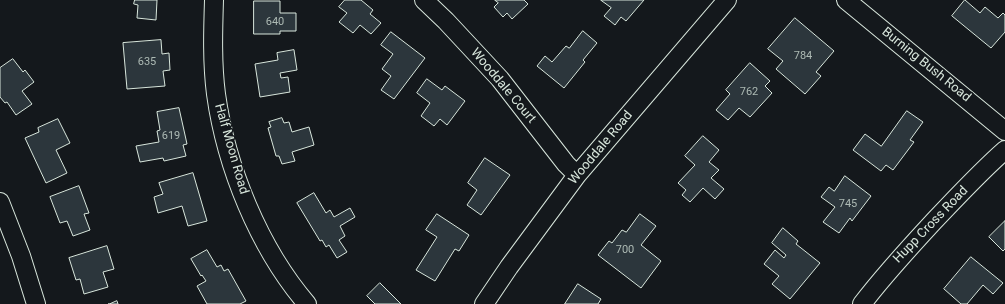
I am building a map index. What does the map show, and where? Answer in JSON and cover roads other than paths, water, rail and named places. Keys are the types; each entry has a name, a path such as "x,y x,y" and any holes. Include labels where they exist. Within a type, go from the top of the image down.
{"street":[{"name":"Half Moon Road","path":"214,0 213,56 216,94 234,169 242,191 264,239 278,265 295,290 307,304"},
{"name":"Wooddale Court","path":"424,0 451,26 500,79 566,164 577,175"},
{"name":"Wooddale Road","path":"484,304 509,267 577,175 727,0"},
{"name":"Burning Bush Road","path":"846,0 1005,131"},
{"name":"Hupp Cross Road","path":"862,304 880,280 902,256 1005,150"},
{"path":"0,202 21,256 36,304"}]}
